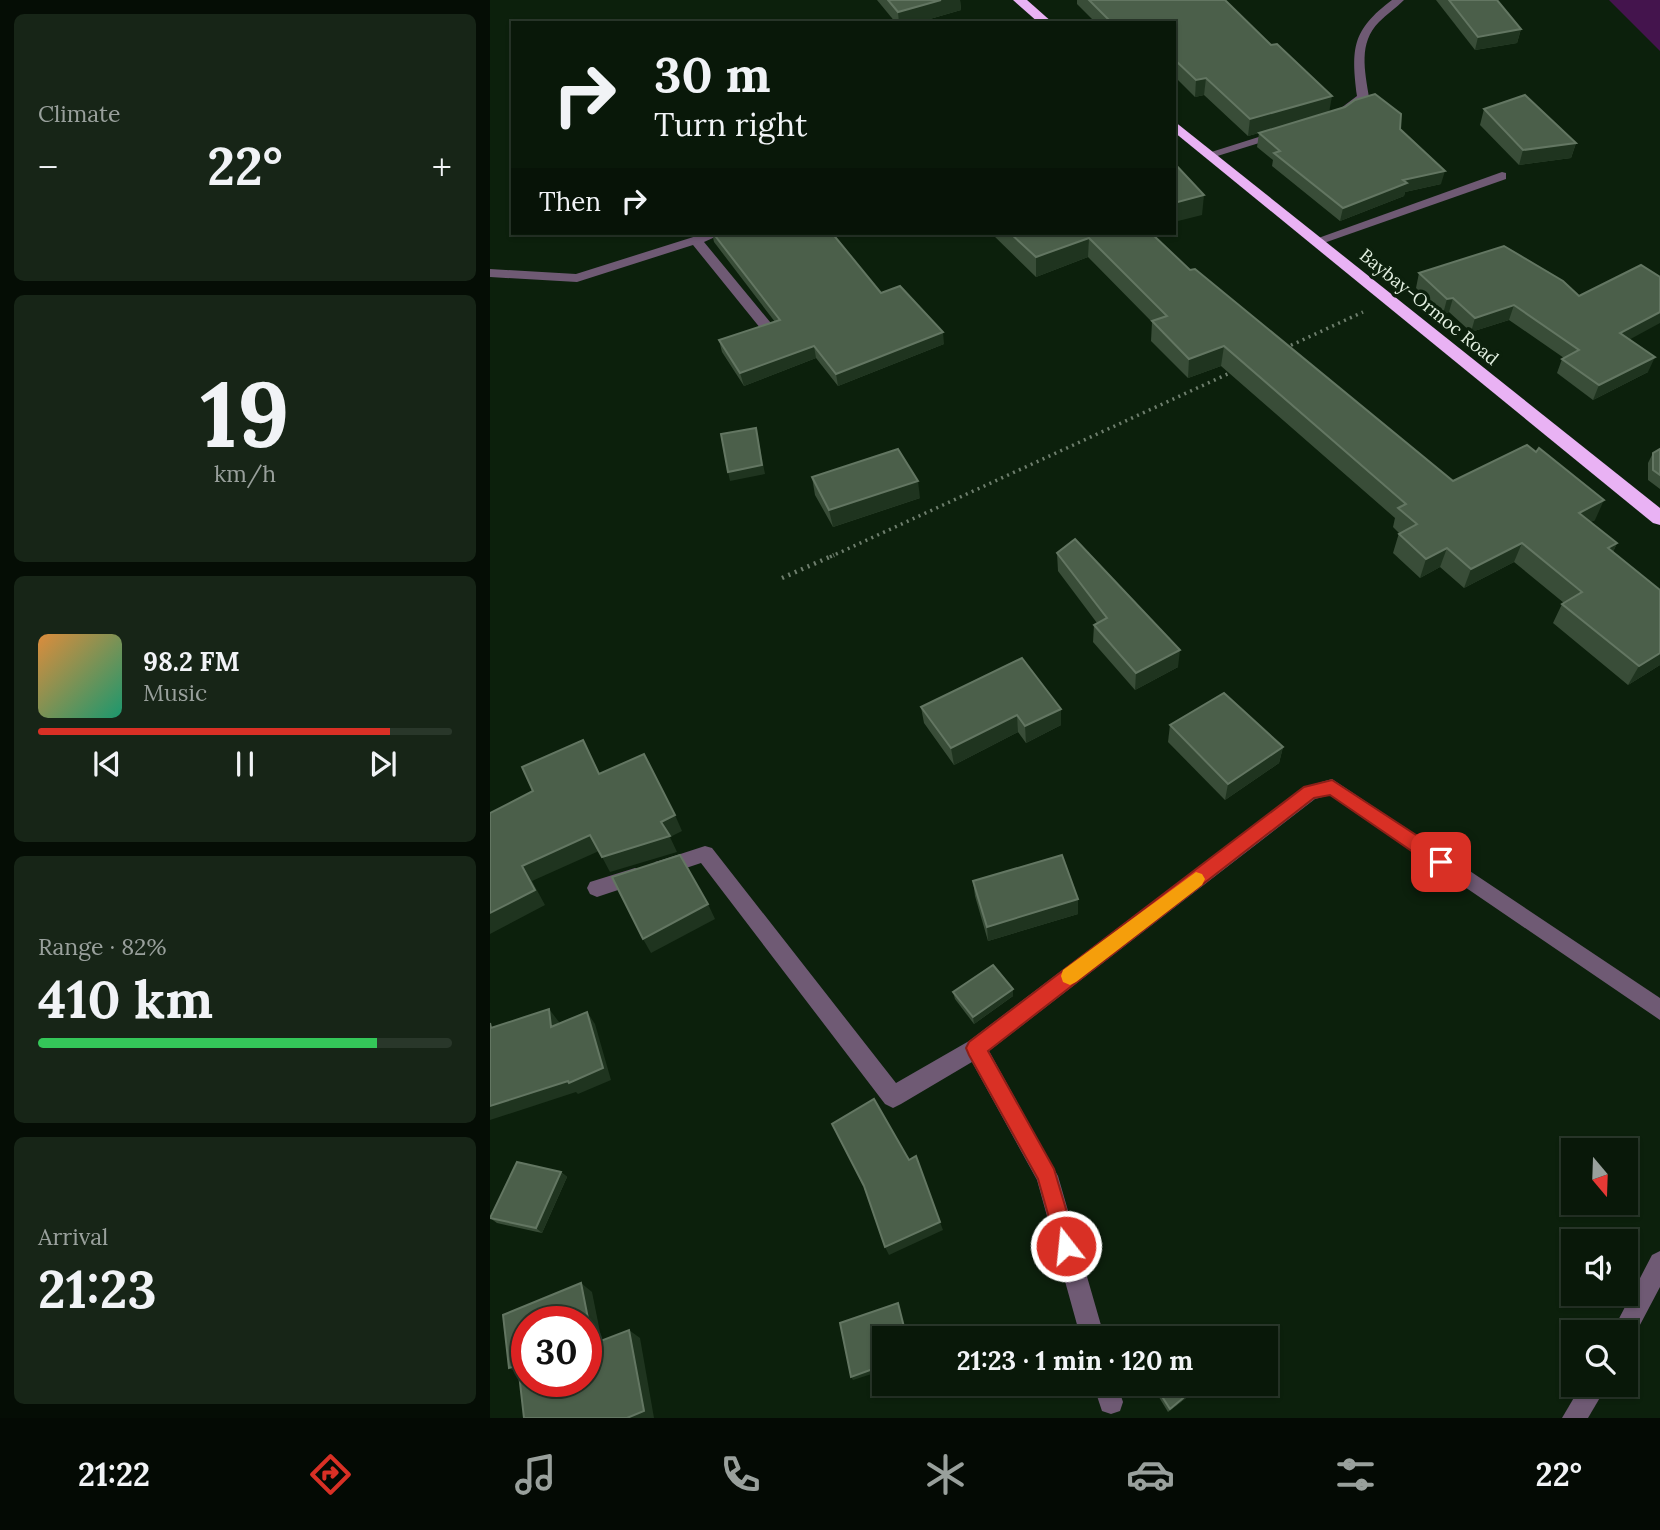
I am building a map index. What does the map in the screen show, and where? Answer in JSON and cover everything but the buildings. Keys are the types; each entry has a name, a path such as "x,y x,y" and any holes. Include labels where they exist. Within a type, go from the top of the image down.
{"highway":[{"path":"1019,0 1045,21"},
{"name":"Baybay-Ormoc Road","path":"1176,127 1660,518"}],"street":[{"path":"1325,120 1338,116 1363,97 1357,49 1373,18 1399,0"},
{"path":"1211,154 1300,127"},
{"path":"1316,241 1502,176"},
{"path":"490,273 577,278 712,235"},
{"path":"696,240 770,331"},
{"path":"597,888 705,854 893,1097 976,1048 1310,792 1332,787 1660,1010"},
{"path":"976,1048 1047,1176 1089,1326"},
{"path":"1630,1320 1660,1264"},
{"path":"1574,1418 1588,1397"}],"path":[{"path":"1280,350 1389,299"},
{"path":"782,578 1243,367"}],"shaded area":[{"path":"1609,0 1660,0 1660,51"}],"slow traffic":[{"path":"1070,976 1196,879"}],"route":[{"path":"1066,1246 1047,1176 976,1048 1310,792 1332,787 1441,862"}]}
